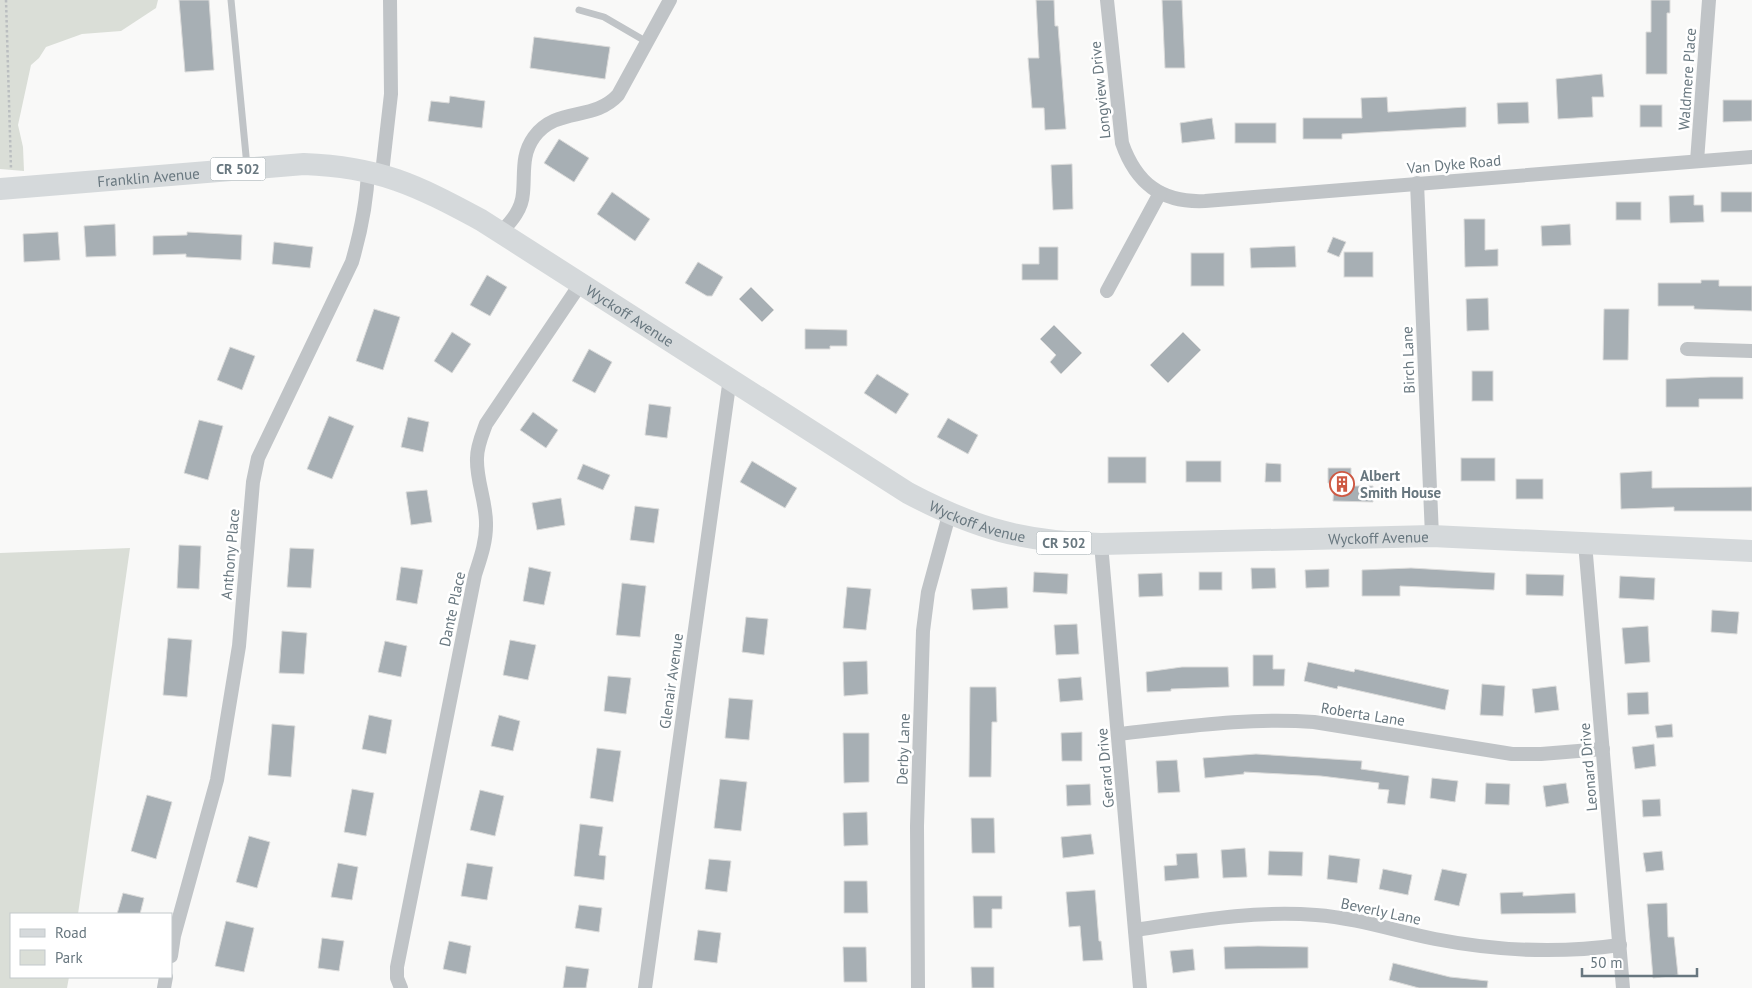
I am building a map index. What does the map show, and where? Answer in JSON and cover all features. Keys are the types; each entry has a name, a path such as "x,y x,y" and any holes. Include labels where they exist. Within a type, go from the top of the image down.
{"main road":[{"name":"Franklin Avenue","path":"5,189 304,164 375,172 420,187 467,212"},
{"name":"Wyckoff Avenue","path":"467,212 908,493 949,515 987,529 1023,538 1060,543 1101,544 1432,536 1752,551"}],"street":[{"name":"Anthony Place","path":"172,949 174,936 218,780 239,646 252,482 258,458 352,262 362,230 367,198 375,172 391,94 390,0"},
{"path":"501,232 511,222 519,209 523,194 523,164 534,137 556,119 598,110 610,104 618,96 670,0"},
{"name":"Longview Drive","path":"1107,0 1122,143 1128,160 1136,173 1160,193"},
{"name":"Waldmere Place","path":"1697,161 1709,0"},
{"name":"Van Dyke Road","path":"1160,193 1174,199 1205,201 1752,157"},
{"name":"Birch Lane","path":"1417,183 1432,536"},
{"path":"1107,291 1160,193"},
{"name":"Dante Place","path":"401,988 397,978 397,967 475,575 484,550 485,504 478,476 477,458 479,441 486,424 581,283"},
{"path":"1687,349 1752,351"},
{"name":"Glenair Avenue","path":"645,988 730,378"},
{"name":"Derby Lane","path":"918,988 917,826 923,631 928,592 949,515"},
{"name":"Leonard Drive","path":"1585,543 1623,988"},
{"name":"Gerard Drive","path":"1101,544 1140,988"},
{"name":"Roberta Lane","path":"1118,734 1242,720 1281,720 1314,722 1512,754 1541,754 1603,749"},
{"name":"Beverly Lane","path":"1135,930 1228,917 1274,914 1316,915 1355,919 1471,945 1510,949 1584,950 1620,945"}],"lane":[{"path":"231,0 247,168"},
{"path":"580,10 604,18 647,42"}],"path":[{"path":"5,189 6,0"}],"green space":[{"path":"0,0 158,0 156,8 121,31 82,34 46,47 39,58 31,65 18,125 23,147 24,171 0,169"},
{"path":"130,548 78,913 10,913 10,978 69,978 67,988 0,988 0,553"}],"building":[{"path":"179,0 209,0 214,70 185,72"},
{"path":"1036,0 1054,0 1055,26 1058,26 1066,129 1045,130 1044,108 1032,108 1028,58 1039,58"},
{"path":"1162,0 1182,0 1185,68 1165,68"},
{"path":"1651,0 1670,0 1670,13 1667,13 1667,74 1646,74 1646,32 1651,32"},
{"path":"534,37 610,47 605,79 530,68"},
{"path":"1602,74 1604,97 1592,97 1593,117 1558,119 1556,79"},
{"path":"450,96 485,101 482,128 428,121 431,101 449,103"},
{"path":"1387,97 1388,112 1466,107 1466,127 1342,134 1342,139 1303,139 1303,118 1362,118 1361,98"},
{"path":"1723,100 1752,100 1752,121 1723,122"},
{"path":"1528,102 1529,123 1498,124 1497,103"},
{"path":"1640,105 1662,105 1662,127 1640,127"},
{"path":"1212,118 1215,139 1182,143 1180,123"},
{"path":"1235,123 1276,123 1276,143 1235,143"},
{"path":"559,139 589,158 574,182 544,163"},
{"path":"1072,164 1073,209 1053,210 1051,165"},
{"path":"612,192 650,219 635,241 597,214"},
{"path":"1721,192 1752,192 1752,212 1721,212"},
{"path":"1694,195 1694,205 1703,205 1704,222 1670,223 1669,196"},
{"path":"1616,202 1641,202 1641,220 1616,220"},
{"path":"1464,219 1485,219 1485,250 1498,249 1498,266 1465,267"},
{"path":"115,224 116,256 86,257 84,226"},
{"path":"1570,224 1571,245 1542,246 1541,226"},
{"path":"58,232 60,260 24,262 23,234"},
{"path":"187,232 242,235 241,260 186,257 186,254 153,255 153,236 187,235"},
{"path":"1333,237 1346,242 1339,257 1327,252"},
{"path":"274,242 313,247 310,268 272,264"},
{"path":"1295,246 1296,267 1251,268 1250,248"},
{"path":"1039,247 1058,247 1058,280 1022,280 1022,264 1039,264"},
{"path":"1344,252 1373,252 1373,277 1344,277"},
{"path":"1191,253 1224,253 1224,286 1191,286"},
{"path":"698,262 723,277 712,296 707,296 685,283"},
{"path":"487,275 507,287 490,316 470,305"},
{"path":"1701,280 1719,280 1719,286 1752,286 1752,311 1694,309 1694,306 1658,306 1658,283 1701,283"},
{"path":"751,287 774,310 762,322 739,299"},
{"path":"1488,298 1489,330 1467,331 1466,299"},
{"path":"374,309 400,317 383,370 356,361"},
{"path":"1604,309 1629,309 1628,360 1603,360"},
{"path":"1054,325 1082,353 1061,374 1050,362 1056,355 1040,339"},
{"path":"805,329 847,330 847,346 830,346 830,349 805,349"},
{"path":"452,332 471,344 452,373 434,361"},
{"path":"1183,332 1201,350 1168,383 1150,365"},
{"path":"230,347 255,356 242,390 217,380"},
{"path":"589,349 612,362 595,393 572,381"},
{"path":"1472,371 1493,371 1493,401 1472,401"},
{"path":"877,374 909,394 896,414 864,393"},
{"path":"1743,377 1743,399 1699,399 1699,407 1666,407 1666,379"},
{"path":"649,404 671,407 667,438 645,435"},
{"path":"533,412 558,430 546,448 520,430"},
{"path":"329,416 354,426 332,479 307,469"},
{"path":"408,417 429,422 423,452 401,447"},
{"path":"948,418 978,435 968,454 937,437"},
{"path":"199,420 223,426 208,480 184,473"},
{"path":"1108,457 1146,457 1146,483 1108,483"},
{"path":"1461,458 1495,458 1495,481 1461,481"},
{"path":"752,461 797,488 785,508 740,482"},
{"path":"1186,461 1221,461 1221,482 1186,482"},
{"path":"1266,463 1281,464 1281,482 1265,482"},
{"path":"583,464 610,475 603,490 577,479"},
{"name":"Albert Smith House","path":"1328,468 1351,468 1351,486 1373,486 1373,502 1333,501 1334,483 1328,483"},
{"path":"1652,471 1652,488 1752,487 1752,511 1674,511 1674,507 1621,509 1620,473"},
{"path":"1516,479 1543,479 1543,499 1516,499"},
{"path":"427,490 432,522 411,525 406,492"},
{"path":"561,498 565,525 537,530 532,503"},
{"path":"635,506 659,509 654,543 630,540"},
{"path":"179,545 201,546 199,589 177,588"},
{"path":"290,548 314,549 311,588 287,587"},
{"path":"401,567 423,570 417,604 396,600"},
{"path":"529,567 551,572 544,605 523,601"},
{"path":"1251,568 1275,568 1276,588 1252,589"},
{"path":"1411,568 1495,573 1494,590 1400,586 1400,596 1362,596 1362,570"},
{"path":"1329,569 1329,587 1306,588 1305,570"},
{"path":"1034,572 1068,574 1067,594 1033,592"},
{"path":"1199,572 1222,572 1222,590 1199,590"},
{"path":"1162,573 1163,596 1139,597 1138,574"},
{"path":"1526,574 1564,575 1563,596 1526,595"},
{"path":"1620,576 1655,578 1654,600 1619,598"},
{"path":"622,583 646,586 640,637 616,635"},
{"path":"847,587 871,589 866,630 843,628"},
{"path":"1007,587 1008,608 973,610 971,589"},
{"path":"1712,610 1739,612 1737,634 1711,632"},
{"path":"746,617 768,619 764,655 742,652"},
{"path":"1077,624 1079,654 1056,655 1054,625"},
{"path":"1648,626 1650,662 1625,664 1622,628"},
{"path":"282,631 307,633 304,674 279,673"},
{"path":"168,638 192,640 187,697 163,695"},
{"path":"510,640 536,645 528,680 503,675"},
{"path":"385,641 407,646 401,677 378,672"},
{"path":"1253,655 1273,655 1273,669 1285,669 1284,686 1253,686"},
{"path":"867,661 868,694 844,696 843,662"},
{"path":"1308,662 1354,672 1355,669 1449,690 1445,710 1338,686 1337,689 1304,681"},
{"path":"1182,667 1228,667 1229,687 1171,689 1171,691 1147,692 1146,672"},
{"path":"608,676 631,678 626,714 604,711"},
{"path":"1081,677 1083,700 1060,702 1058,679"},
{"path":"1482,684 1505,686 1503,716 1480,715"},
{"path":"1556,686 1559,710 1535,713 1532,689"},
{"path":"970,687 996,687 997,722 992,722 991,777 969,777"},
{"path":"1648,692 1649,714 1628,715 1627,693"},
{"path":"729,698 753,700 749,740 725,738"},
{"path":"369,715 392,720 386,754 362,749"},
{"path":"499,715 520,721 513,751 491,746"},
{"path":"272,724 295,726 291,777 268,775"},
{"path":"1672,724 1673,737 1657,738 1655,726"},
{"path":"1082,732 1082,761 1062,761 1061,733"},
{"path":"843,733 869,733 869,782 844,783"},
{"path":"1654,744 1656,766 1635,769 1632,747"},
{"path":"597,748 621,751 613,802 590,798"},
{"path":"1256,754 1362,761 1361,769 1409,776 1405,805 1387,803 1389,790 1378,789 1379,783 1321,776 1244,772 1244,774 1205,778 1203,758"},
{"path":"1177,760 1180,792 1158,793 1156,761"},
{"path":"1432,778 1458,781 1455,802 1430,798"},
{"path":"720,779 747,782 741,831 714,828"},
{"path":"1486,783 1510,784 1509,805 1485,804"},
{"path":"1566,783 1569,803 1546,807 1543,786"},
{"path":"1090,784 1091,805 1067,806 1066,785"},
{"path":"352,789 374,793 366,836 344,832"},
{"path":"480,790 504,796 495,836 470,830"},
{"path":"147,795 172,802 156,859 131,851"},
{"path":"1660,799 1661,816 1643,817 1642,800"},
{"path":"867,812 868,845 844,846 843,813"},
{"path":"971,818 994,818 995,853 972,853"},
{"path":"580,824 603,827 599,855 606,856 604,880 574,876"},
{"path":"1091,834 1094,854 1063,858 1061,837"},
{"path":"249,836 270,842 257,888 236,882"},
{"path":"1245,848 1247,877 1223,878 1221,850"},
{"path":"1269,851 1303,852 1302,876 1268,875"},
{"path":"1662,851 1664,870 1646,872 1643,853"},
{"path":"1197,853 1199,878 1165,881 1164,866 1177,865 1176,854"},
{"path":"1329,855 1360,859 1357,883 1327,879"},
{"path":"709,859 731,861 727,892 705,889"},
{"path":"338,863 358,867 352,900 331,897"},
{"path":"467,863 493,867 487,900 461,896"},
{"path":"1383,869 1412,875 1408,895 1379,889"},
{"path":"1442,869 1467,874 1459,906 1434,900"},
{"path":"844,881 867,881 868,913 844,913"},
{"path":"1095,890 1099,941 1101,941 1103,960 1083,961 1080,926 1069,927 1066,892"},
{"path":"1523,892 1523,896 1575,893 1576,913 1501,914 1500,893"},
{"path":"123,893 144,898 140,913 117,913"},
{"path":"973,896 1002,896 1002,909 992,909 992,928 974,928"},
{"path":"1667,903 1668,937 1674,937 1678,975 1653,978 1647,904"},
{"path":"579,905 602,908 599,932 575,928"},
{"path":"226,921 254,928 244,972 215,966"},
{"path":"698,930 721,933 717,963 694,960"},
{"path":"322,938 344,941 339,971 318,968"},
{"path":"449,941 471,946 466,974 443,969"},
{"path":"843,947 866,947 867,982 844,982"},
{"path":"1224,947 1308,947 1308,968 1225,969"},
{"path":"1193,949 1195,970 1173,973 1170,951"},
{"path":"1393,963 1450,977 1488,981 1487,988 1419,988 1389,980"},
{"path":"566,966 589,969 586,988 563,988"},
{"path":"971,967 994,967 994,988 972,988"}],"place":[{"name":"Albert Smith House","path":"1342,484"}]}
